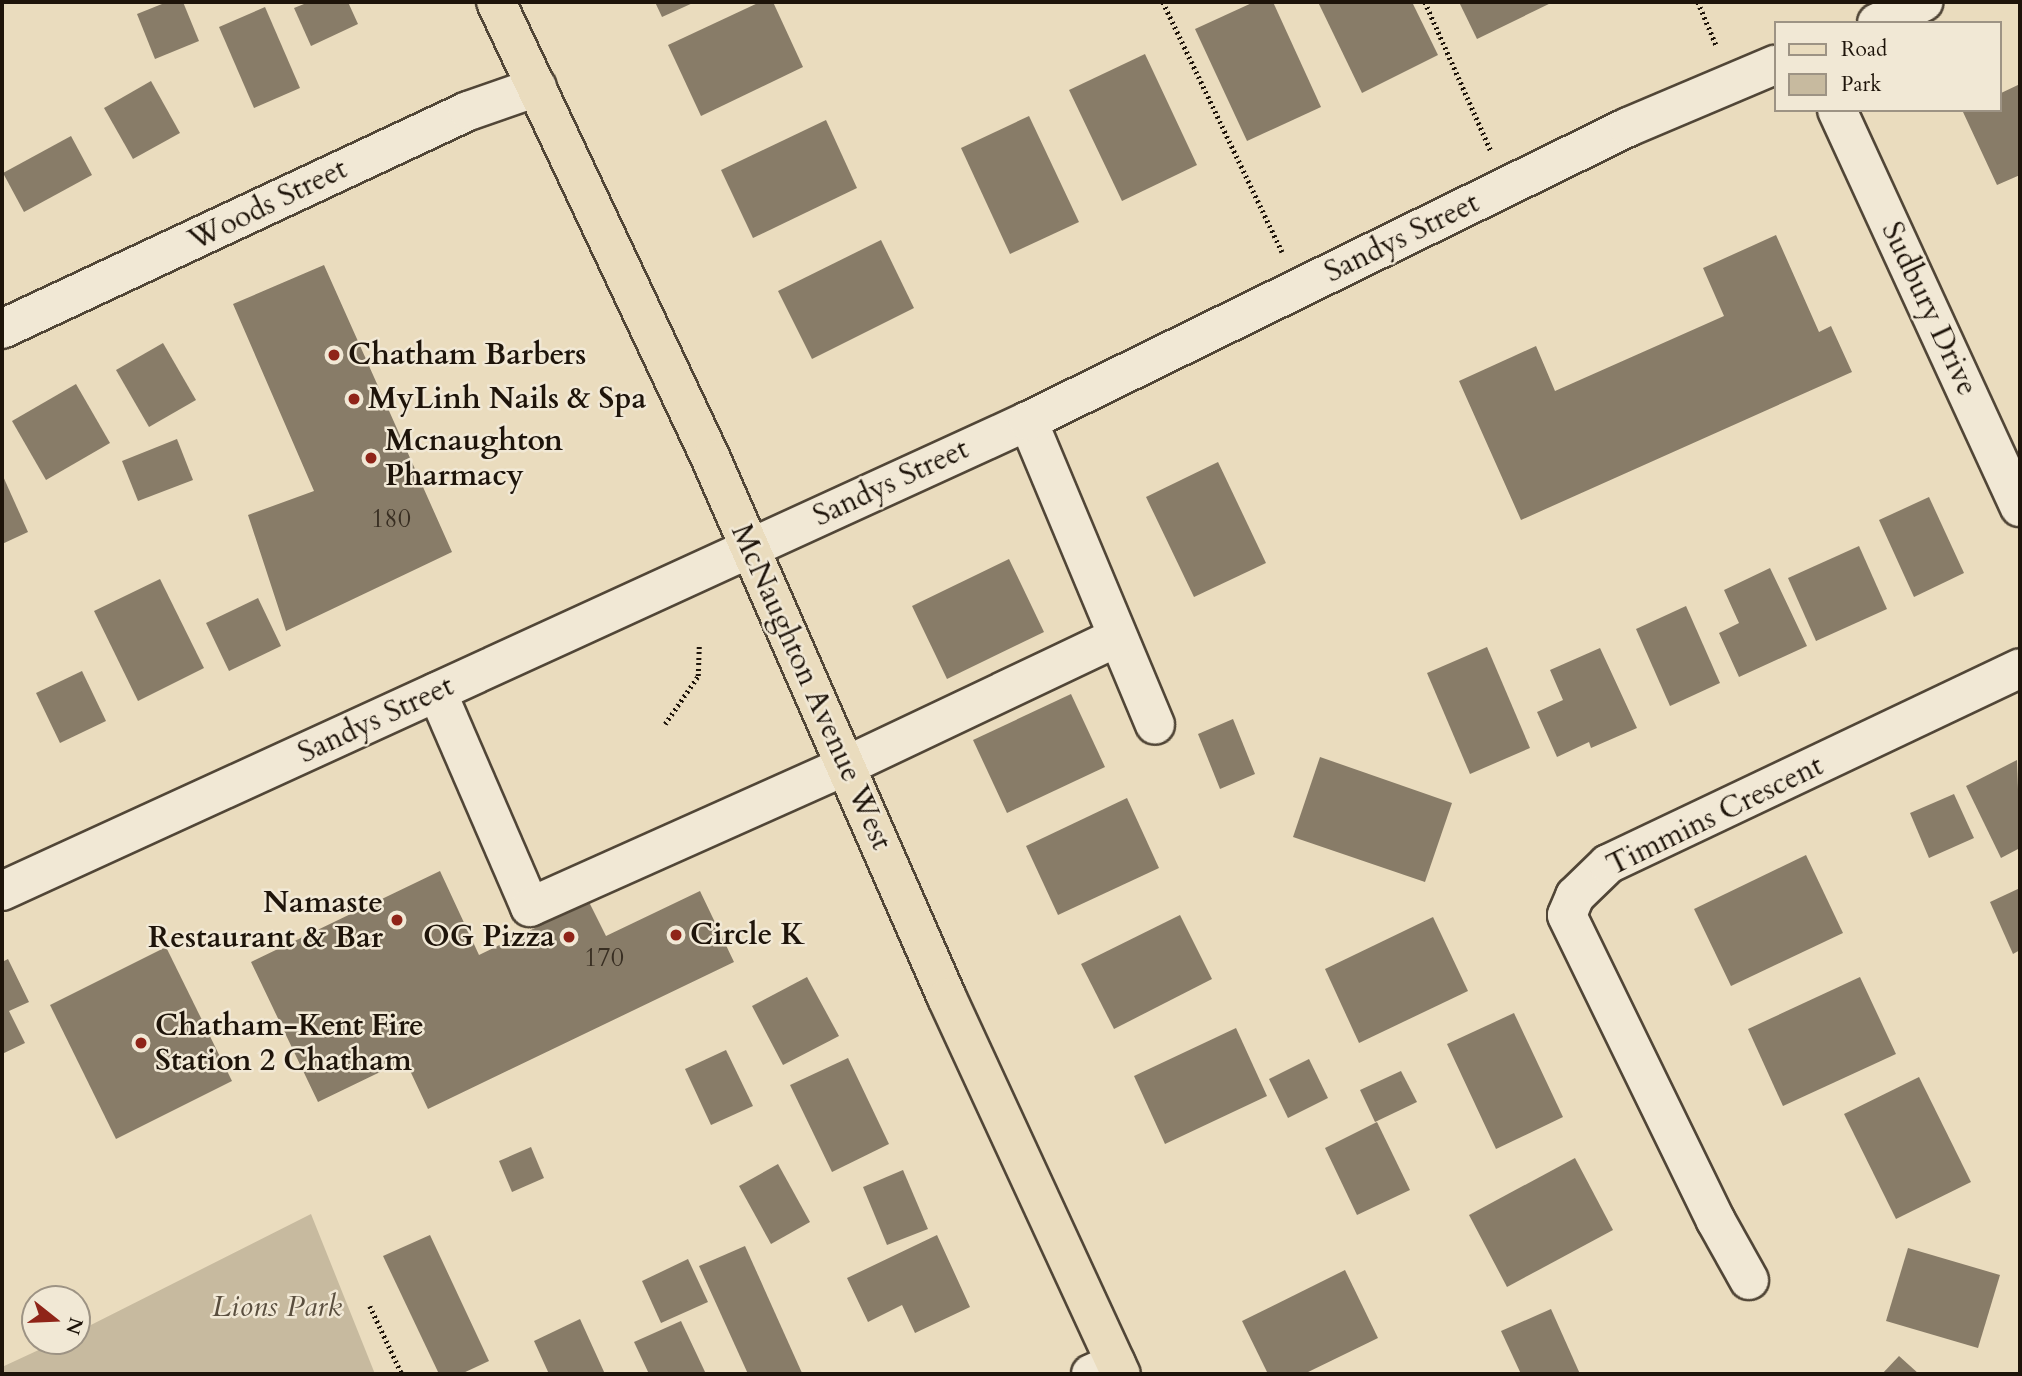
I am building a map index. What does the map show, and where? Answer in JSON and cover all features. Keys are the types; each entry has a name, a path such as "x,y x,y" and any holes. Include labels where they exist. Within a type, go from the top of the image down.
{"main road":[{"name":"McNaughton Avenue West","path":"496,2 848,765 1109,1370"}],"street":[{"path":"1881,21 1923,2"},
{"name":"Sandys Street","path":"2,891 1028,421 1628,127 1773,66"},
{"name":"Woods Street","path":"2,329 456,117 537,87"},
{"name":"Sudbury Drive","path":"1838,112 2020,507"},
{"path":"1028,421 1115,638 1155,725"},
{"path":"437,692 530,906 848,765 1115,638"},
{"name":"Timmins Crescent","path":"1749,1280 1716,1221 1567,915 1575,895 1608,864 2020,668"}],"path":[{"path":"1164,2 1299,288"},
{"path":"1425,2 1475,108 1504,188"},
{"path":"1698,2 1731,84"},
{"path":"666,724 698,676 698,646"},
{"path":"370,1306 402,1374"}],"green space":[{"name":"Lions Park","path":"311,1214 375,1374 2,1374 2,1367 28,1355 91,1355 91,1325"}],"building":[{"path":"167,2 183,2 199,41 155,59 137,14"},
{"path":"309,2 348,2 358,24 311,46 294,8"},
{"path":"655,2 695,2 662,17"},
{"path":"760,2 773,2 803,67 701,116 668,45"},
{"path":"1254,2 1273,2 1321,107 1247,141 1195,29"},
{"path":"1318,2 1412,2 1438,55 1362,93"},
{"path":"1459,2 1553,2 1477,39"},
{"path":"265,7 300,88 254,108 219,27"},
{"path":"1145,54 1197,165 1122,201 1069,90"},
{"path":"151,81 180,133 133,159 104,108"},
{"path":"2020,84 2020,175 1997,185 1963,112 2001,112 2001,93"},
{"path":"1029,116 1079,222 1010,254 961,148"},
{"path":"826,120 857,188 753,238 721,170"},
{"path":"71,136 92,175 24,212 3,173"},
{"path":"1776,235 1819,332 1831,326 1852,372 1521,520 1459,381 1536,346 1555,391 1724,316 1703,268"},
{"path":"881,240 914,308 812,359 778,291"},
{"path":"324,265 452,552 286,631 248,515 314,491 233,304"},
{"path":"163,343 196,400 149,427 116,370"},
{"path":"76,384 110,443 46,480 12,421"},
{"path":"177,439 193,480 138,501 122,461"},
{"path":"1218,462 1266,563 1194,597 1146,497"},
{"path":"2,474 28,532 2,544"},
{"path":"1929,497 1964,573 1914,597 1879,520"},
{"path":"1859,546 1887,609 1816,641 1788,578"},
{"path":"1009,559 1044,632 947,679 912,606"},
{"path":"1770,568 1807,646 1739,677 1719,633 1739,623 1724,590"},
{"path":"160,579 204,668 138,701 94,611"},
{"path":"258,598 281,646 229,671 206,623"},
{"path":"1686,606 1720,683 1670,706 1636,629"},
{"path":"1487,647 1530,748 1470,774 1427,673"},
{"path":"1600,648 1637,728 1591,748 1589,742 1557,757 1537,712 1563,700 1550,670"},
{"path":"82,671 106,721 60,743 36,693"},
{"path":"1071,694 1105,767 1007,813 973,740"},
{"path":"1233,719 1255,774 1220,789 1198,734"},
{"path":"1320,757 1452,803 1425,882 1293,837"},
{"path":"2017,760 2020,848 2001,858 1966,786"},
{"path":"1954,794 1974,838 1929,858 1910,813"},
{"path":"1127,798 1159,868 1058,915 1026,846"},
{"path":"1806,855 1843,933 1731,986 1694,909"},
{"path":"440,871 479,955 589,902 606,936 700,891 734,962 428,1109 405,1060 318,1102 251,962"},
{"path":"2020,888 2020,950 2013,954 1990,902"},
{"path":"1180,915 1212,979 1114,1029 1081,964"},
{"path":"1433,917 1468,991 1359,1043 1325,969"},
{"name":"Chatham-Kent Fire Station 2 Chatham","path":"166,947 232,1081 116,1139 50,1005"},
{"path":"8,959 29,1002 9,1011 25,1043 2,1054 2,962"},
{"path":"807,977 839,1036 783,1065 752,1006"},
{"path":"1860,977 1896,1054 1783,1106 1748,1029"},
{"path":"1514,1013 1563,1117 1496,1149 1447,1044"},
{"path":"1236,1028 1267,1096 1165,1144 1134,1076"},
{"path":"726,1050 753,1106 711,1125 685,1069"},
{"path":"848,1058 889,1144 832,1172 790,1085"},
{"path":"1309,1059 1328,1098 1288,1118 1269,1079"},
{"path":"1401,1071 1417,1102 1375,1122 1360,1090"},
{"path":"1919,1077 1971,1182 1896,1219 1844,1114"},
{"path":"1377,1122 1410,1190 1357,1215 1325,1148"},
{"path":"531,1147 544,1178 512,1192 499,1161"},
{"path":"1575,1158 1613,1230 1507,1287 1469,1215"},
{"path":"778,1164 810,1222 771,1244 739,1186"},
{"path":"903,1170 928,1229 887,1245 863,1187"},
{"path":"430,1235 489,1361 461,1374 439,1374 383,1256"},
{"path":"937,1235 970,1307 915,1333 902,1305 868,1322 847,1278"},
{"path":"745,1246 802,1373 748,1374 699,1266"},
{"path":"1908,1248 2000,1275 1978,1348 1886,1321"},
{"path":"688,1259 708,1302 661,1323 642,1281"},
{"path":"1345,1270 1378,1338 1304,1374 1268,1374 1242,1321"},
{"path":"1551,1309 1580,1374 1521,1374 1501,1331"},
{"path":"580,1319 605,1374 549,1374 534,1341"},
{"path":"681,1321 706,1374 649,1374 634,1342"},
{"path":"1899,1356 1919,1374 1882,1374"}],"place":[{"name":"Chatham Barbers","path":"334,355"},
{"name":"MyLinh Nails & Spa","path":"354,399"},
{"name":"Mcnaughton Pharmacy","path":"371,458"},
{"name":"Namaste Restaurant & Bar","path":"397,920"},
{"name":"Circle K","path":"676,935"},
{"name":"OG Pizza","path":"569,937"},
{"name":"Chatham-Kent Fire Station 2 Chatham","path":"141,1043"}]}
